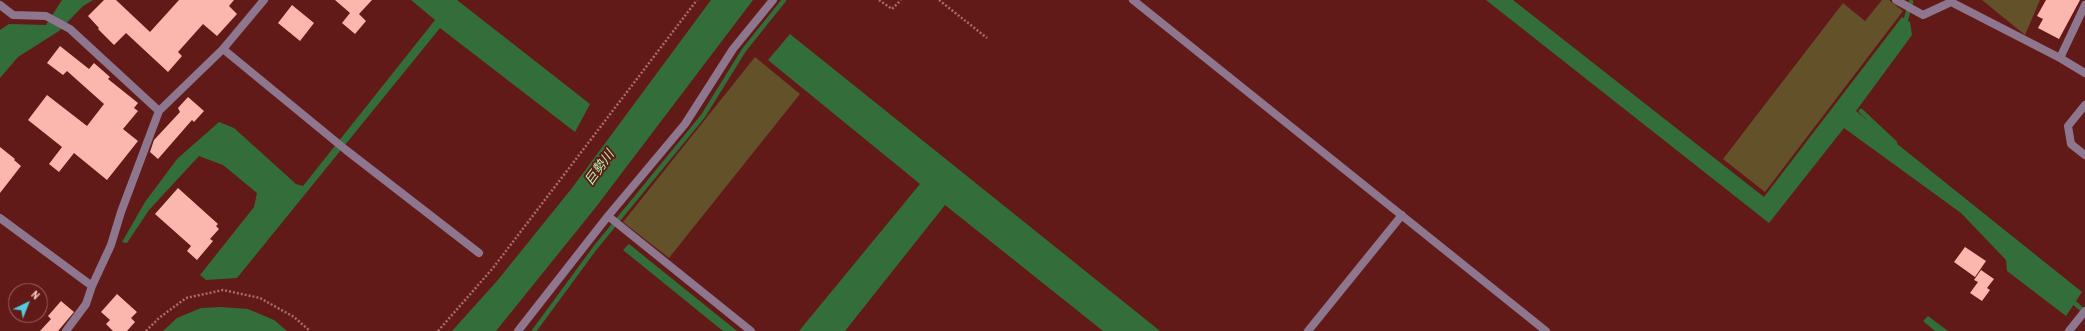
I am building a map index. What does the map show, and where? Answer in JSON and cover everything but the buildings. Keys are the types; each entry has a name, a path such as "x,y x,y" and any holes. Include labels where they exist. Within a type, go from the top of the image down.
{"street":[{"path":"66,331 86,304 92,286 111,245 121,212 159,111 223,49 264,0"},
{"path":"518,331 685,124 733,50 773,0"},
{"path":"1133,0 1546,331"},
{"path":"1896,0 1904,6 1923,15 1951,2 2060,58 2085,73"},
{"path":"0,5 13,15 46,16 70,29 159,111"},
{"path":"2060,58 2085,5"},
{"path":"223,49 346,150 479,253"},
{"path":"2085,106 2068,126 2072,144 2085,155"},
{"path":"1308,331 1402,215"},
{"path":"0,218 92,286"},
{"path":"610,218 751,331"},
{"path":"2070,331 2082,315"}],"path":[{"path":"438,331 493,268 697,0"},
{"path":"879,0 892,9 901,0"},
{"path":"939,0 987,38"},
{"path":"146,331 159,318 186,298 223,290 260,298 294,318 310,331"}],"shaded area":[{"path":"1882,0 1889,0 1903,11 1765,192 1723,159 1843,3 1865,21"},
{"path":"1982,0 2040,0 2025,35"},
{"path":"755,57 800,94 669,258 623,222"}],"water":[{"path":"62,0 93,0 83,6 59,31 18,57 0,78 0,30 9,24 46,25"},
{"path":"411,0 457,0 590,104 575,132 440,28 237,278 206,280 200,275 254,207 257,193 223,165 199,156 149,210 127,243 122,242 145,202 177,159 219,122 234,128 296,184 303,186 435,20"},
{"name":"巨勢川","path":"711,0 753,0 596,207 496,331 452,331 497,281 572,188"},
{"path":"1486,0 1513,0 1764,197 1902,17 1910,22 1912,35 1856,111 2082,292 2066,316 2007,271 2006,260 1961,213 1844,128 1769,223"},
{"path":"790,34 1160,331 1103,331 945,205 845,331 799,331 920,184 768,60"},
{"path":"629,244 737,331 723,331 623,250"},
{"path":"221,307 248,309 274,320 287,331 163,331 177,318 201,308"},
{"path":"1928,316 1948,331 1935,331 1923,321"}],"waterway":[{"path":"534,331 595,248 703,116 744,50 784,0"},
{"path":"1906,19 1911,2"},
{"path":"1861,111 1895,143"},
{"path":"2071,300 2085,312"}]}
